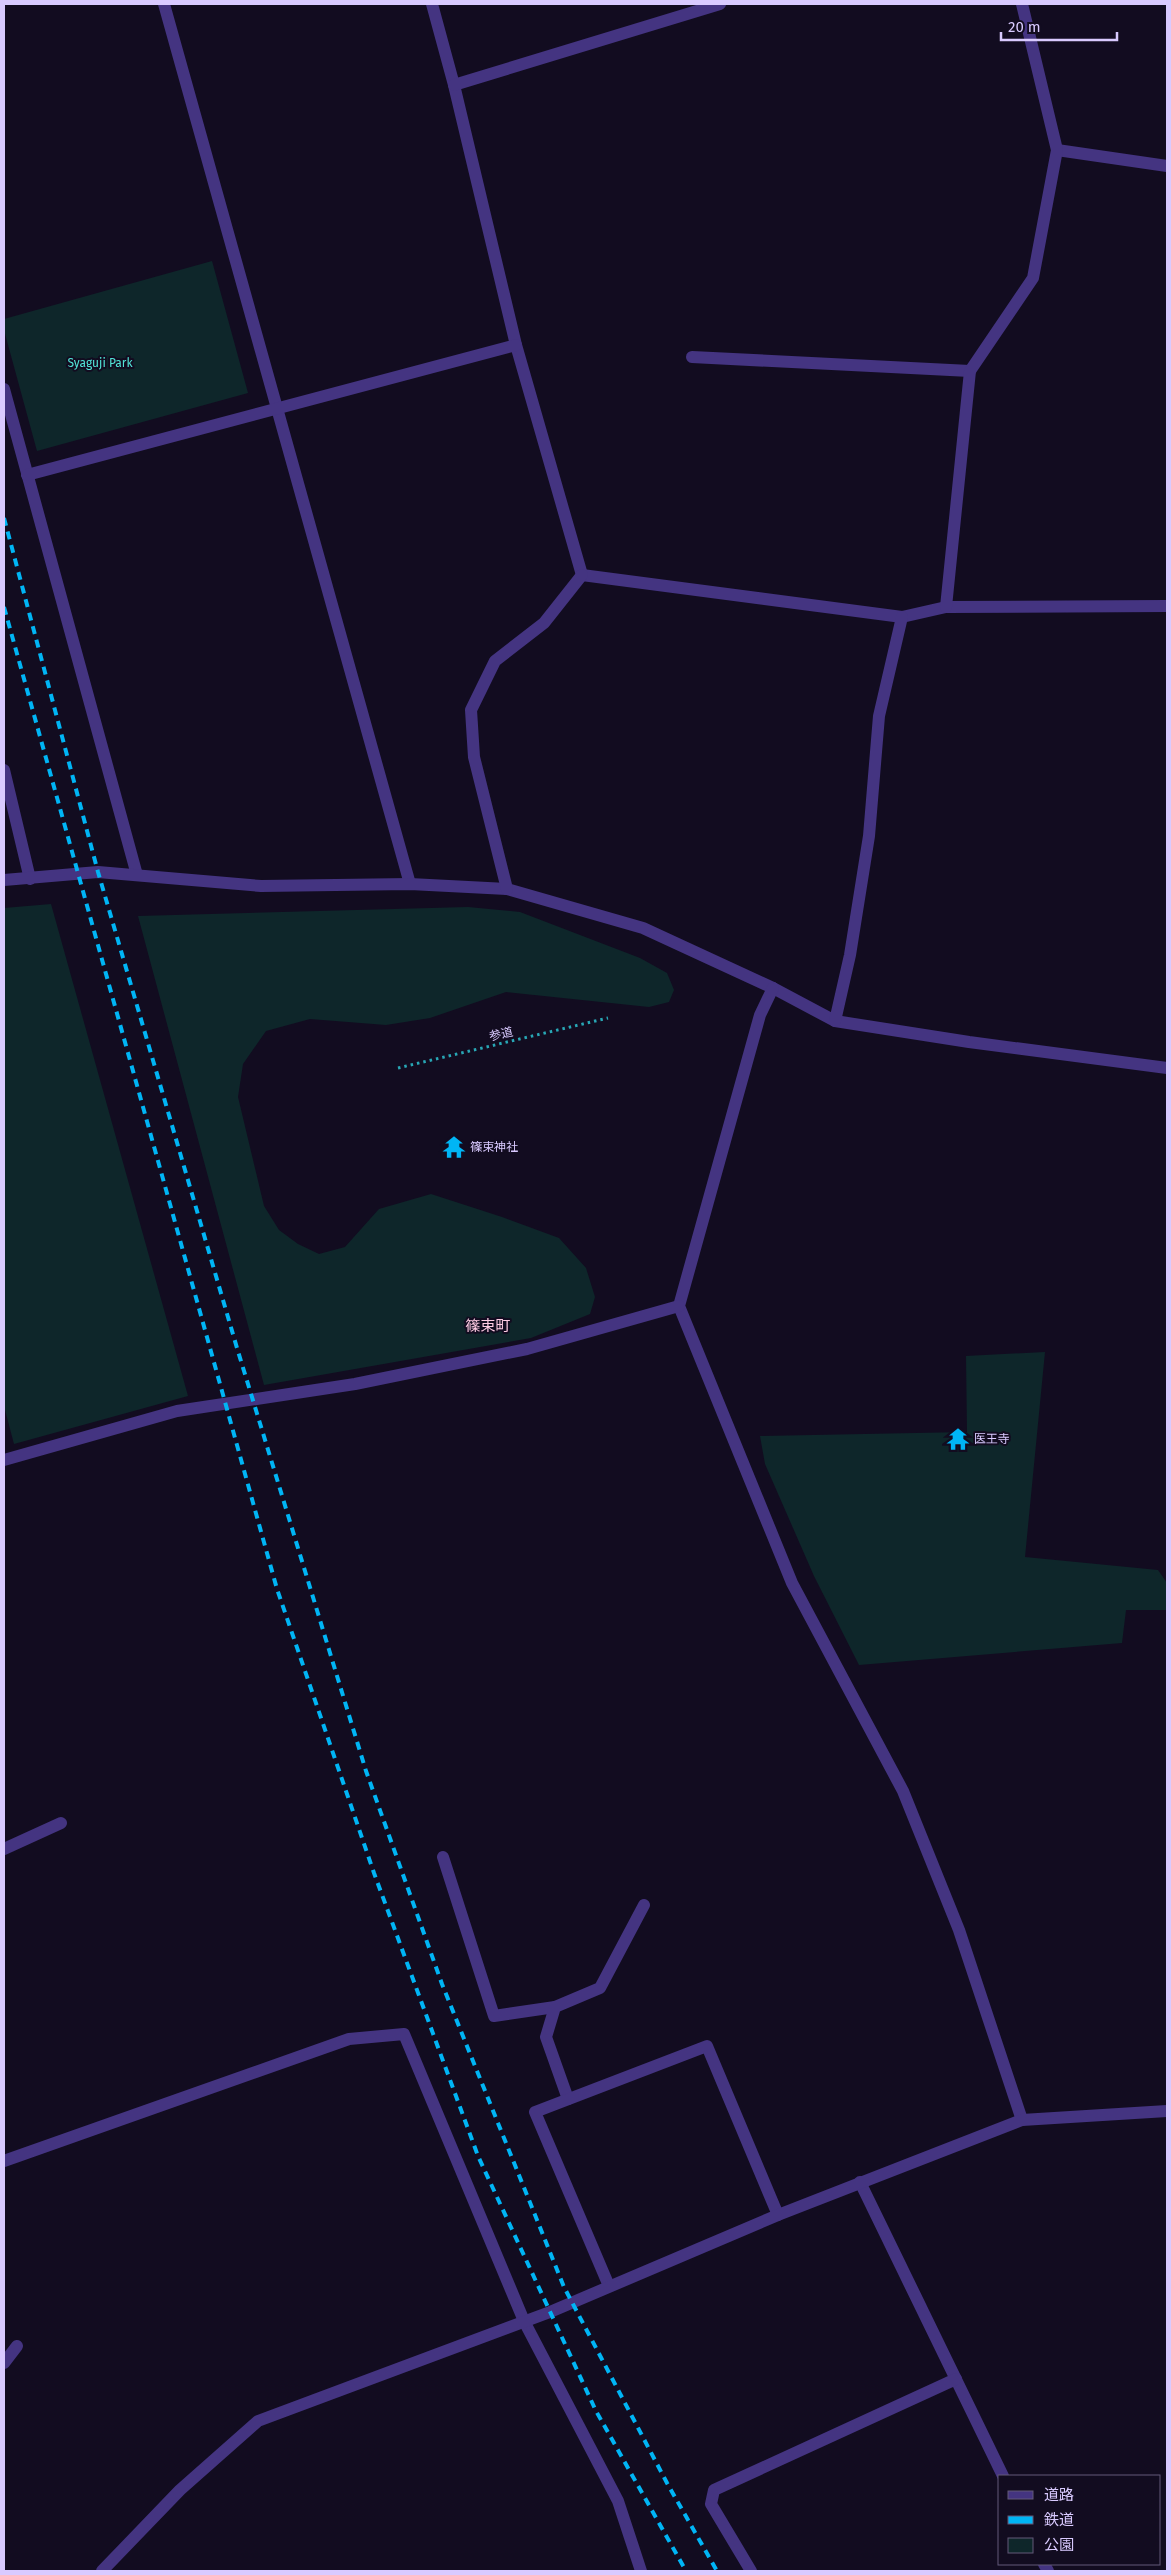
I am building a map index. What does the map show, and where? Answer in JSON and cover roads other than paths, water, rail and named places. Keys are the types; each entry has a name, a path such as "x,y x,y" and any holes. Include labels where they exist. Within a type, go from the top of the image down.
{"street":[{"path":"164,4 410,884"},
{"path":"432,4 454,85 516,345 582,575"},
{"path":"454,85 718,4"},
{"path":"946,607 970,371 1033,278 1057,150 1022,4"},
{"path":"1057,150 1167,166"},
{"path":"27,475 516,345"},
{"path":"692,357 970,371"},
{"path":"4,389 137,875"},
{"path":"582,575 902,617 946,607 1167,606"},
{"path":"508,889 474,757 471,710 495,661 544,623 582,575"},
{"path":"835,1021 850,955 869,836 879,716 902,617"},
{"path":"4,770 30,879"},
{"path":"4,880 98,872 261,886 410,884 508,889 643,928 773,988 835,1021 970,1042 1167,1068"},
{"path":"773,988 760,1015 679,1306 792,1583 903,1791 959,1930 1022,2120"},
{"path":"4,1460 177,1411 355,1384 528,1349 679,1306"},
{"path":"4,1849 61,1822"},
{"path":"443,1857 494,2016 555,2006 600,1988 644,1905"},
{"path":"555,2006 546,2037 568,2099"},
{"path":"4,2161 349,2040 404,2034 524,2322 618,2501 641,2571"},
{"path":"609,2286 535,2112 706,2046 778,2215"},
{"path":"102,2571 180,2490 258,2421 524,2322 778,2215 1022,2120 1167,2111"},
{"path":"860,2182 1002,2475"},
{"path":"4,2363 17,2346"},
{"path":"751,2571 711,2504 714,2490 956,2379"}],"railway":[{"path":"4,518 98,872 237,1348 366,1771 442,1984 564,2287 667,2483 717,2571"},
{"path":"4,607 277,1589 374,1873 478,2156 596,2411 686,2571"}],"place":[{"name":"篠束神社","path":"454,1147"},
{"name":"医王寺","path":"958,1439"}],"district":[{"name":"篠束町","path":"488,1326"}],"park label":[{"name":"Syaguji Park","path":"100,363"}]}
